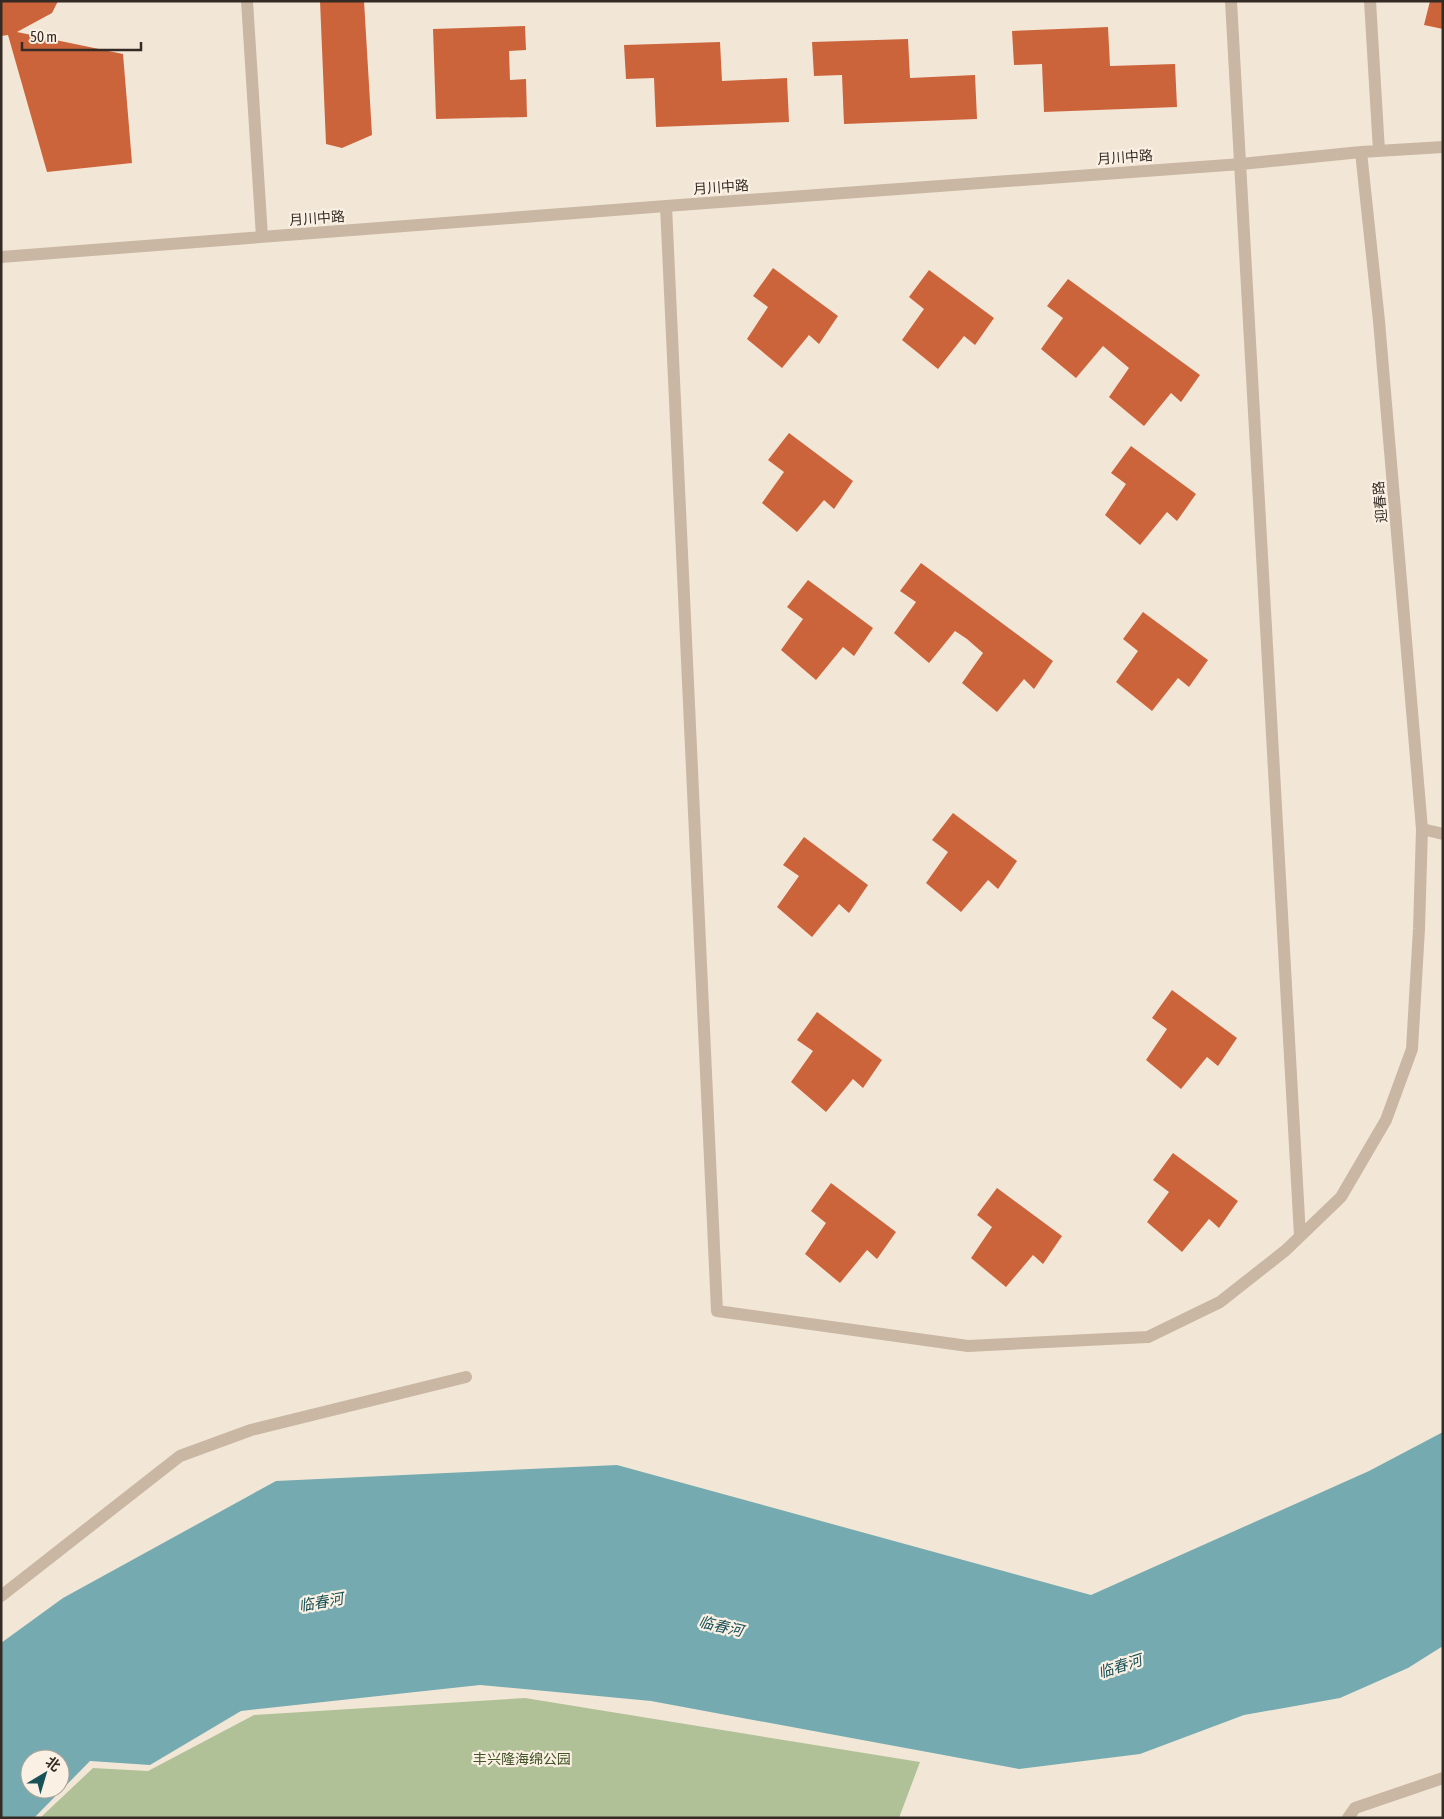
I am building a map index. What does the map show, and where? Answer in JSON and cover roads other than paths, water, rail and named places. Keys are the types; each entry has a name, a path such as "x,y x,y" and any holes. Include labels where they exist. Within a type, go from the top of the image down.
{"street":[{"path":"247,1 262,237"},
{"path":"1232,1 1300,1236"},
{"path":"1370,1 1379,151"},
{"name":"月川中路","path":"1,258 1443,147"},
{"name":"迎春路","path":"666,206 717,1311 968,1346 1148,1337 1220,1302 1286,1250 1341,1197 1386,1120 1412,1049 1419,929 1422,829 1380,321 1361,152"},
{"path":"1422,829 1443,834"},
{"path":"1,1596 180,1456 252,1430 466,1377"},
{"path":"1348,1818 1356,1808 1443,1778"}],"water":[{"name":"临春河","path":"1443,1432 1443,1646 1408,1668 1340,1698 1244,1715 1140,1754 1019,1769 651,1701 480,1685 241,1711 150,1765 90,1761 70,1781 70,1749 20,1749 20,1799 53,1799 34,1818 1,1818 1,1643 63,1598 276,1481 617,1465 1091,1595 1369,1471"}],"park label":[{"name":"丰兴隆海绵公园","path":"522,1759"}]}
